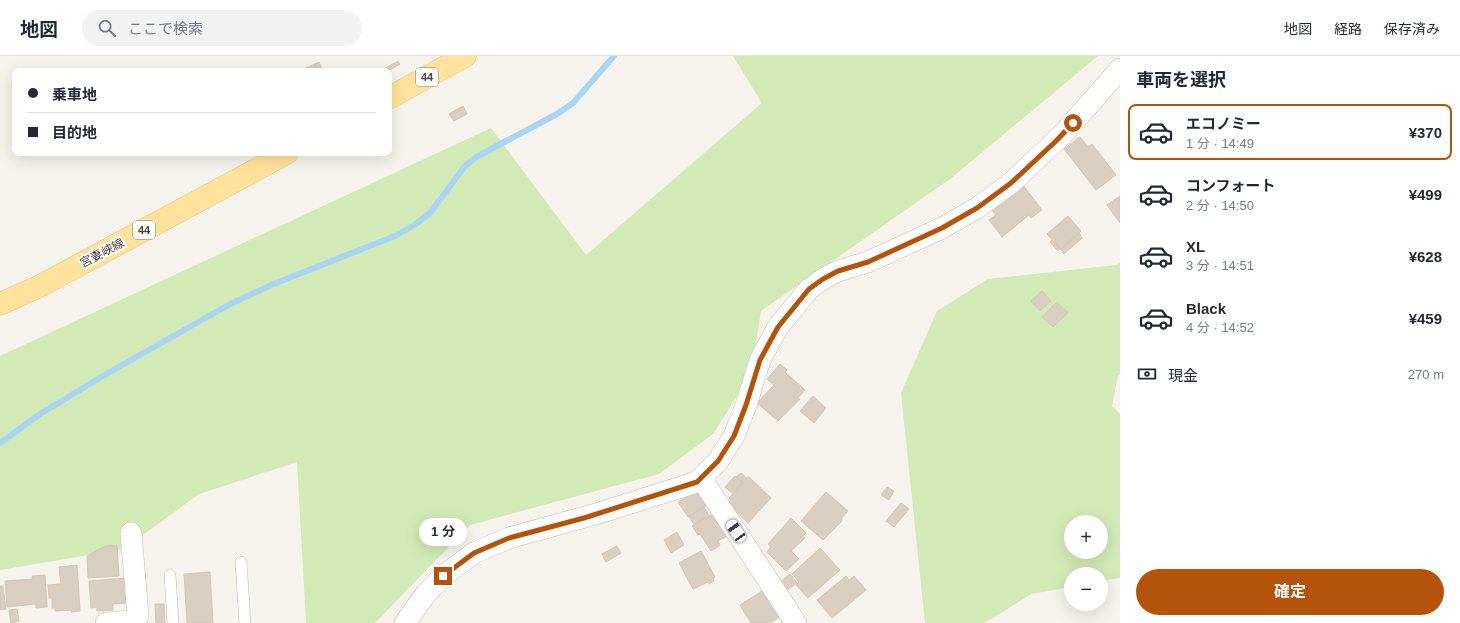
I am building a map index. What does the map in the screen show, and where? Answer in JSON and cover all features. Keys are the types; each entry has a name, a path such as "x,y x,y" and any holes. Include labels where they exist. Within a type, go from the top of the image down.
{"main road":[{"name":"44","path":"392,96 464,56"},
{"name":"宮妻峡線","path":"0,304 42,285 281,156"}],"street":[{"path":"405,623 425,595 443,576 474,553 509,538 596,514 697,482 718,461 734,436 746,405 760,360 778,327 809,289 838,271 868,262 942,228 977,208 1011,183 1059,138 1120,70"},
{"path":"701,478 796,623"},
{"path":"106,623 132,622 138,616 131,533"}],"lane":[{"path":"241,562 245,623"},
{"path":"170,574 173,623"}],"green space":[{"path":"733,56 1098,56 950,179 761,311 751,374 713,434 659,474 470,525 375,623 306,623 297,462 199,494 124,549 0,570 0,356 491,128 586,255 762,103"},
{"path":"1120,263 1120,374 1118,375 1112,406 1120,414 1120,578 1108,580 1108,567 1064,567 1064,588 1031,594 985,623 925,623 901,393 937,311 988,279 1116,265"}],"building":[{"path":"398,61 400,64 392,69 385,68"},
{"path":"319,62 322,68 306,68"},
{"path":"463,106 467,114 454,121 449,114"},
{"path":"1080,137 1088,147 1092,144 1116,175 1096,190 1064,149"},
{"path":"1023,185 1042,210 1031,218 1029,215 1002,237 989,220 996,215 992,210"},
{"path":"1120,196 1120,223 1107,205"},
{"path":"1068,216 1081,231 1061,249 1047,234"},
{"path":"1079,233 1082,238 1064,254 1060,249 1058,251 1050,242 1052,240 1061,249"},
{"path":"1042,291 1051,301 1040,311 1031,301"},
{"path":"1057,302 1068,313 1053,327 1042,317"},
{"path":"780,364 787,370 785,372 805,390 798,398 800,399 778,421 757,403 774,385 767,379"},
{"path":"813,396 826,408 814,423 800,411"},
{"path":"741,473 747,478 749,477 771,498 748,523 727,503 731,499 729,498 743,483 736,477"},
{"path":"735,476 743,483 733,494 725,487"},
{"path":"887,487 894,491 889,500 881,495"},
{"path":"695,492 698,492 707,505 688,517 678,502"},
{"path":"826,492 848,511 841,519 842,521 823,540 801,521"},
{"path":"901,503 909,509 894,527 886,521"},
{"path":"704,507 709,516 694,525 689,516"},
{"path":"714,513 727,536 718,541 720,545 711,551 700,534 698,535 692,526"},
{"path":"791,518 806,533 803,536 805,538 791,551 799,559 786,571 767,552 771,547 768,544"},
{"path":"677,532 684,545 671,553 664,540"},
{"path":"117,545 119,576 88,578 87,556 105,546"},
{"path":"617,546 621,553 606,562 602,554"},
{"path":"820,548 840,570 808,598 796,585 799,582 792,574"},
{"path":"701,551 715,577 713,578 714,581 709,584 708,582 693,589 679,563"},
{"path":"77,565 80,611 55,611 55,608 52,608 52,598 49,598 48,585 61,584 59,567"},
{"path":"210,572 213,623 187,623 184,574"},
{"path":"790,574 797,583 786,591 779,583"},
{"path":"45,575 47,607 36,608 36,604 7,607 5,581 33,579 32,576"},
{"path":"846,576 849,580 854,576 866,590 832,618 817,600"},
{"path":"126,578 128,603 113,604 113,610 97,611 97,607 91,608 89,581"},
{"path":"0,586 3,586 6,609 0,610"},
{"path":"762,591 766,599 769,597 781,616 770,623 751,623 740,605"},
{"path":"155,604 164,604 165,623 156,623"},
{"path":"17,609 19,621 11,623 9,610"}],"waterway":[{"path":"0,443 37,416 101,377 230,304 276,283 395,236 413,226 430,213 465,166 478,156 557,114 573,103 614,56"}],"route":[{"path":"443,576 474,553 509,538 584,518 697,482 718,461 734,436 746,405 760,360 778,327 809,289 838,271 868,262 942,228 977,208 1011,183 1040,157 1073,123"}]}
